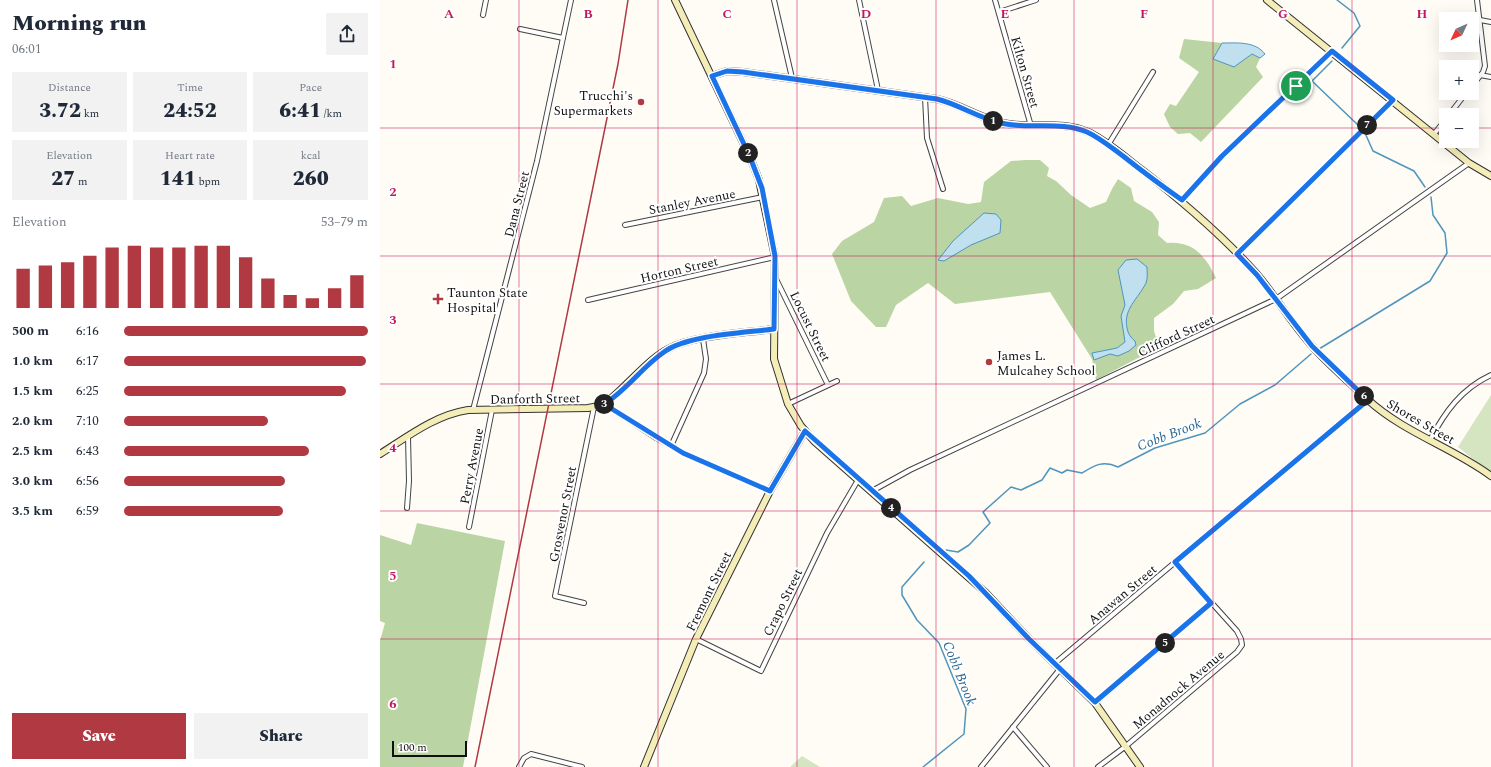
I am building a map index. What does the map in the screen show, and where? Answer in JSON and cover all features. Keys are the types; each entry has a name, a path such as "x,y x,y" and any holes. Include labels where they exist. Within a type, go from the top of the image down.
{"street":[{"path":"483,14 486,0"},
{"name":"Dana Street","path":"473,410 537,160 571,0"},
{"path":"675,0 750,157 764,197 775,256 774,359 788,404 805,431 969,576 1054,664 1095,702 1140,767"},
{"path":"774,0 792,78"},
{"path":"859,0 878,90"},
{"name":"Kilton Street","path":"995,0 1031,126"},
{"path":"998,12 1036,0"},
{"path":"1267,0 1393,100 1469,163 1491,176"},
{"path":"1477,0 1485,63 1480,76 1491,77"},
{"path":"1480,20 1491,22"},
{"path":"520,29 563,38"},
{"path":"1182,200 1222,156 1332,51"},
{"name":"Shores Street","path":"712,76 727,71 792,78 924,97 950,102 992,121 1012,125 1078,129 1093,135 1182,200 1237,254 1276,299 1312,346 1368,400 1393,420 1466,459 1491,476"},
{"path":"1108,145 1153,72"},
{"path":"924,97 927,138 942,189"},
{"path":"1237,254 1393,100"},
{"path":"1454,108 1461,100"},
{"path":"1434,134 1439,128"},
{"name":"Clifford Street","path":"872,491 910,470 1276,299 1469,163"},
{"name":"Stanley Avenue","path":"625,225 764,197"},
{"name":"Horton Street","path":"588,300 775,256"},
{"name":"Locust Street","path":"775,277 828,385"},
{"name":"Danforth Street","path":"380,454 449,414 473,410 594,407 604,404 664,351 680,344 703,338 774,329"},
{"path":"671,446 704,373 706,359 703,338"},
{"path":"1430,440 1443,416 1456,399 1472,385 1491,374"},
{"path":"788,404 837,381"},
{"name":"Anawan Street","path":"1054,664 1368,400"},
{"path":"604,404 671,446 770,491"},
{"name":"Grosvenor Street","path":"584,603 556,596 594,407"},
{"name":"Perry Avenue","path":"469,527 492,410"},
{"name":"Fremont Street","path":"644,767 696,639 770,491 805,431"},
{"path":"407,508 408,437"},
{"name":"Crapo Street","path":"696,639 761,671 827,533 859,479"},
{"path":"1095,702 1211,603 1175,562"},
{"name":"Monadnock Avenue","path":"1098,767 1126,746 1237,652 1242,645 1240,636 1211,603"},
{"path":"981,767 1060,669"},
{"path":"1013,727 1047,767"},
{"path":"520,767 524,758 531,754 582,767"}],"green space":[{"path":"1184,39 1222,43 1213,59 1252,54 1260,58 1256,67 1263,77 1201,142 1190,133 1178,134 1170,127 1164,114 1170,104 1176,106 1199,72 1179,58"},
{"path":"1040,160 1049,168 1047,176 1056,181 1071,195 1090,208 1106,202 1118,179 1131,188 1134,201 1152,212 1159,222 1158,235 1167,243 1184,244 1197,251 1203,256 1216,278 1198,289 1184,291 1173,304 1154,318 1154,331 1159,347 1096,380 1092,359 1050,292 955,304 928,283 896,305 886,327 876,327 851,301 832,254 842,241 874,222 884,198 902,196 911,206 938,198 968,204 981,202 984,182 1011,161"},
{"path":"1491,395 1491,473 1458,447"},
{"path":"417,523 505,541 463,767 380,767 380,641 385,623 380,621 380,535 411,545"},
{"path":"802,756 820,767 790,767"}],"water":[{"path":"1222,43 1240,43 1251,45 1261,50 1265,54 1260,58 1252,54 1234,67 1213,59"},
{"path":"984,213 996,214 1001,220 1000,233 971,245 944,261 938,260 953,241"},
{"path":"1137,259 1147,267 1147,279 1143,289 1129,310 1126,321 1127,330 1132,339 1135,341 1136,345 1129,351 1118,356 1110,354 1094,360 1092,353 1117,348 1125,342 1121,316 1125,305 1118,270 1126,260"}],"waterway":[{"name":"Cobb Brook","path":"1337,0 1354,13 1360,26 1342,48"},
{"name":"Cobb Brook","path":"1332,61 1312,81 1359,126"},
{"name":"Cobb Brook","path":"1365,133 1373,151 1414,171 1425,187"},
{"name":"Cobb Brook","path":"1319,349 1430,281 1447,253 1445,233 1433,215 1431,197"},
{"name":"Cobb Brook","path":"946,550 958,552 969,545 990,523 983,512 1011,487 1021,490 1042,480 1050,468 1062,473 1067,470 1082,473 1099,464 1108,464 1118,467 1155,448 1205,433 1240,404 1275,385 1311,354"},
{"name":"Cobb Brook","path":"923,767 964,734 966,709 939,643 917,620 902,595 902,587 924,562"}],"railway":[{"path":"475,767 618,64 628,0"}],"place":[{"name":"Trucchi's Supermarkets","path":"641,102"},
{"name":"Taunton State Hospital","path":"438,299"},
{"name":"James L. Mulcahey School","path":"989,362"}],"route":[{"path":"1332,51 1393,100 1237,254 1257,275 1312,346 1368,400 1175,562 1211,603 1095,702 1029,639 969,576 815,442 805,431 770,491 699,461 667,445 604,404 664,351 672,347 703,338 774,329 773,314 775,256 762,188 750,157 712,76 727,71 743,72 924,97 950,102 992,121 1006,124 1067,127 1078,129 1088,132 1103,141 1182,200 1222,156 1296,86 1332,51"}]}
